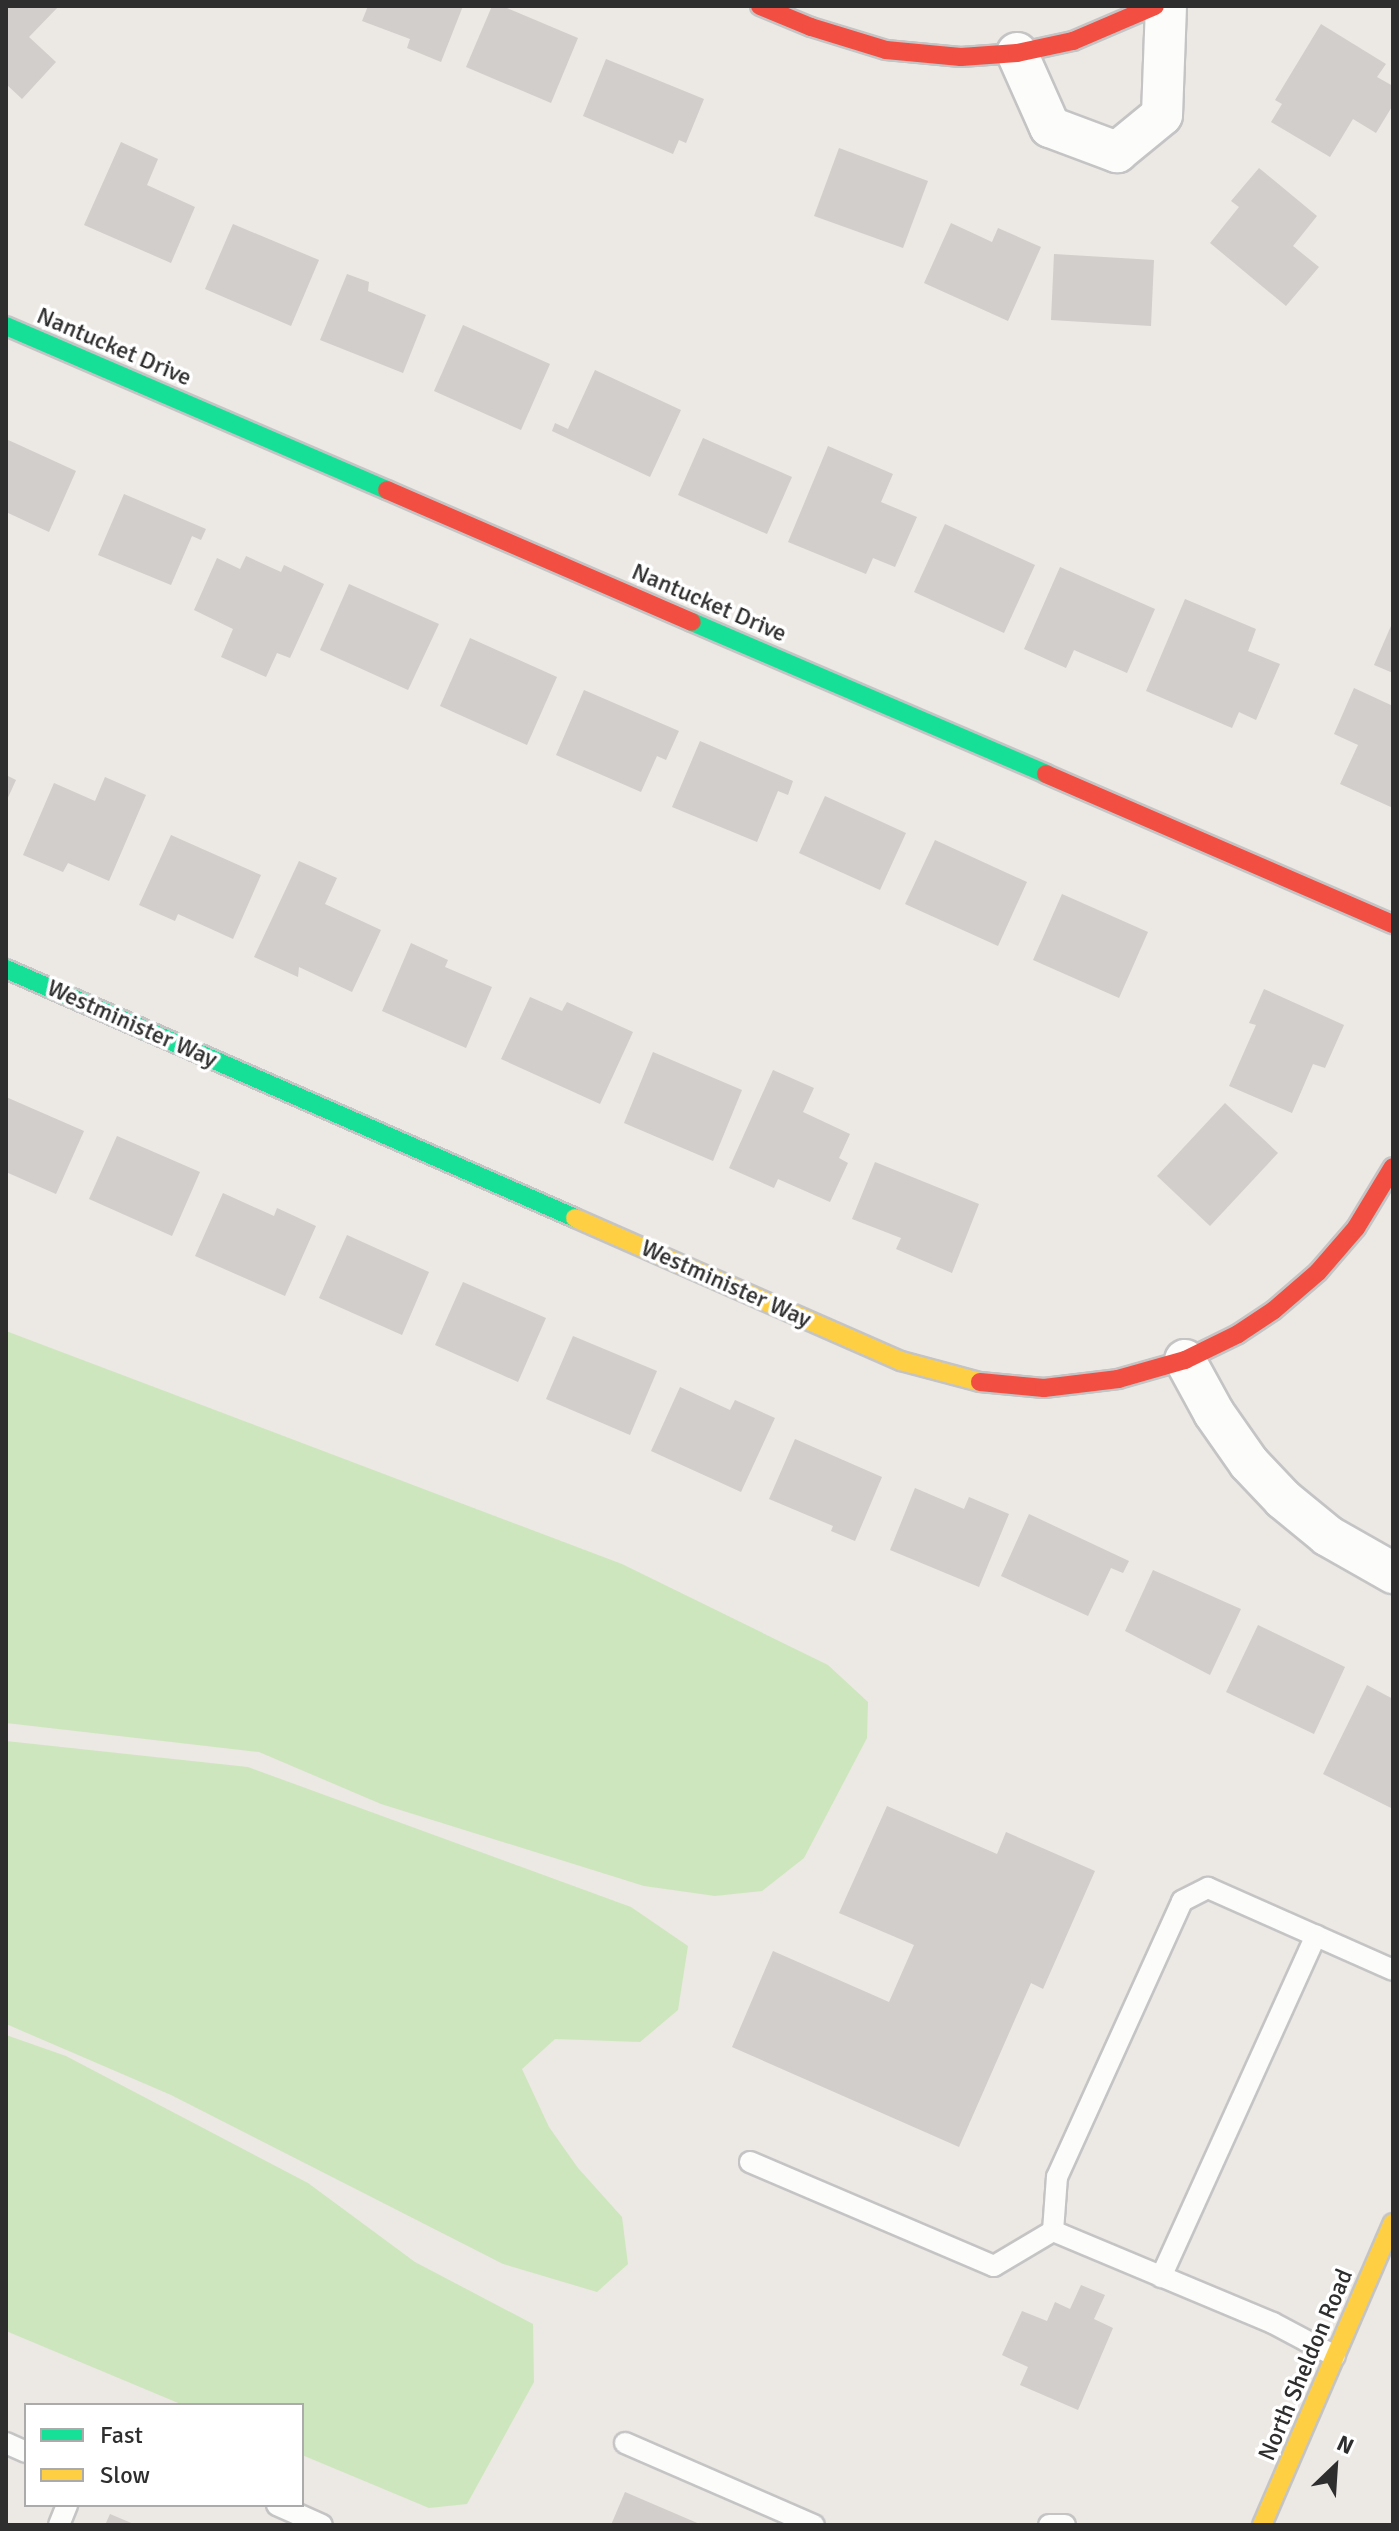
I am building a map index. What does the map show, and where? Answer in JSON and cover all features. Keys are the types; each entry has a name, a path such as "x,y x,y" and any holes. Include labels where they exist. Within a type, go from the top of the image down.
{"street":[{"path":"760,6 811,27 886,50 961,57 1017,53 1073,41 1155,6"},
{"path":"1017,53 1050,127 1117,152 1162,115 1166,6"},
{"name":"Nantucket Drive","path":"6,326 1393,924"},
{"name":"Westminister Way","path":"6,969 901,1361 972,1381 1044,1388 1118,1379 1185,1360 1238,1334 1274,1310 1318,1272 1356,1228 1393,1167"},
{"path":"1185,1360 1214,1413 1249,1463 1283,1499 1328,1536 1393,1573"},
{"name":"North Sheldon Road","path":"1262,2525 1393,2223"}],"lane":[{"path":"1053,2231 1057,2177 1182,1901 1208,1888 1393,1970"},
{"path":"1161,2277 1316,1936"},
{"path":"750,2162 994,2266 1053,2231"},
{"path":"1053,2231 1273,2323 1335,2356"},
{"path":"625,2443 814,2525"},
{"path":"282,2507 322,2525"},
{"path":"1049,2525 1065,2525"}],"green space":[{"path":"6,1331 622,1564 828,1665 868,1702 867,1738 804,1858 762,1891 715,1896 644,1886 381,1804 259,1752 6,1723"},
{"path":"6,1741 248,1767 631,1907 688,1946 678,2010 640,2042 555,2039 522,2069 549,2127 578,2168 622,2217 628,2264 597,2292 503,2264 171,2095 6,2024"},
{"path":"6,2035 66,2056 308,2183 415,2262 533,2324 534,2382 467,2504 429,2508 304,2456 304,2403 178,2403 6,2331"}],"building":[{"path":"6,6 59,6 29,37 56,62 22,99 6,84"},
{"path":"368,6 463,6 441,62 407,48 410,39 362,21"},
{"path":"492,6 502,6 578,38 551,103 466,67"},
{"path":"1321,24 1386,64 1377,77 1393,86 1393,105 1376,133 1353,119 1330,157 1271,122 1282,104 1275,100"},
{"path":"606,59 704,99 686,143 679,140 673,154 583,116"},
{"path":"121,142 158,159 147,185 195,207 171,263 84,225"},
{"path":"839,148 928,181 903,248 814,216"},
{"path":"1259,168 1317,216 1293,246 1319,267 1286,306 1210,243 1239,207 1231,201"},
{"path":"951,223 992,242 998,228 1041,247 1008,321 924,283"},
{"path":"233,224 319,260 291,326 205,289"},
{"path":"1054,254 1154,260 1151,326 1051,320"},
{"path":"347,274 369,282 368,291 426,315 403,373 320,340"},
{"path":"463,325 550,364 521,430 434,391"},
{"path":"595,370 681,410 650,477 552,431 555,423 568,429"},
{"path":"703,438 792,477 767,534 678,495"},
{"path":"6,439 76,471 49,532 6,512"},
{"path":"828,446 893,474 881,502 917,517 895,567 873,558 866,574 788,542"},
{"path":"124,494 206,529 201,540 192,536 171,585 98,555"},
{"path":"945,524 1035,565 1004,633 914,592"},
{"path":"246,556 281,572 284,565 324,584 290,658 277,653 266,677 221,657 233,629 194,610 217,558 240,569"},
{"path":"1060,567 1155,609 1127,673 1074,650 1066,668 1024,649"},
{"path":"349,584 439,624 408,690 320,650"},
{"path":"1185,599 1256,629 1248,651 1280,664 1256,720 1239,712 1232,728 1146,691"},
{"path":"1393,627 1393,673 1374,665"},
{"path":"470,638 557,677 527,745 440,706"},
{"path":"1354,688 1393,706 1393,808 1340,784 1358,745 1334,734"},
{"path":"584,690 679,731 666,760 657,756 641,792 556,755"},
{"path":"700,741 793,781 788,795 778,791 757,842 672,807"},
{"path":"6,775 16,780 6,802"},
{"path":"105,777 146,795 109,881 68,863 63,872 23,855 54,783 95,801"},
{"path":"825,796 906,833 880,890 799,853"},
{"path":"171,835 261,875 233,939 178,914 175,921 139,905"},
{"path":"935,840 1027,882 998,946 905,904"},
{"path":"299,861 337,878 325,904 381,930 352,992 299,967 298,977 254,957"},
{"path":"1062,894 1148,932 1119,998 1033,960"},
{"path":"411,943 448,960 445,967 492,987 466,1048 382,1011"},
{"path":"1264,989 1344,1025 1325,1068 1313,1064 1292,1113 1229,1086 1256,1025 1249,1023"},
{"path":"530,997 562,1011 567,1002 633,1032 600,1104 501,1059"},
{"path":"653,1052 742,1090 713,1161 624,1123"},
{"path":"773,1070 814,1088 803,1112 850,1134 839,1158 848,1163 830,1202 778,1179 774,1188 729,1168"},
{"path":"6,1097 84,1131 56,1194 6,1172"},
{"path":"1225,1103 1278,1153 1210,1226 1157,1176"},
{"path":"117,1136 200,1172 172,1236 89,1199"},
{"path":"875,1162 979,1204 952,1273 896,1249 901,1238 852,1219"},
{"path":"223,1193 274,1216 277,1208 316,1226 285,1296 195,1256"},
{"path":"347,1235 429,1272 402,1335 319,1298"},
{"path":"463,1282 546,1318 518,1382 435,1345"},
{"path":"573,1336 657,1371 630,1435 546,1399"},
{"path":"680,1387 730,1410 735,1400 775,1418 741,1492 651,1451"},
{"path":"795,1439 882,1477 855,1541 831,1531 833,1526 769,1499"},
{"path":"915,1488 964,1509 969,1497 1009,1514 979,1587 890,1550"},
{"path":"1029,1514 1129,1561 1123,1573 1111,1568 1088,1616 1001,1576"},
{"path":"1153,1570 1241,1609 1210,1675 1125,1631"},
{"path":"1258,1625 1345,1667 1314,1734 1226,1692"},
{"path":"1367,1685 1393,1699 1393,1809 1323,1774"},
{"path":"887,1806 997,1854 1006,1832 1095,1871 1043,1989 1031,1983 959,2147 732,2047 773,1951 889,2002 914,1945 839,1913"},
{"path":"1081,2285 1105,2295 1094,2319 1113,2328 1078,2410 1020,2385 1028,2367 1002,2355 1022,2311 1047,2321 1055,2302 1070,2309"},
{"path":"625,2492 702,2525 611,2525"},
{"path":"110,2514 136,2525 105,2525"}],"traffic: fast":[{"path":"6,326 387,490"},
{"path":"692,622 1046,774"},
{"path":"6,969 575,1218"}],"traffic: slow":[{"path":"575,1218 901,1361 980,1382"},
{"path":"1262,2525 1393,2223"}],"traffic: jam":[{"path":"760,6 811,27 886,50 961,57 1017,53 1073,41 1155,6"},
{"path":"387,490 692,622"},
{"path":"1046,774 1393,924"},
{"path":"980,1382 1044,1388 1118,1379 1185,1360 1238,1334 1274,1310 1318,1272 1356,1228 1393,1167"}]}
